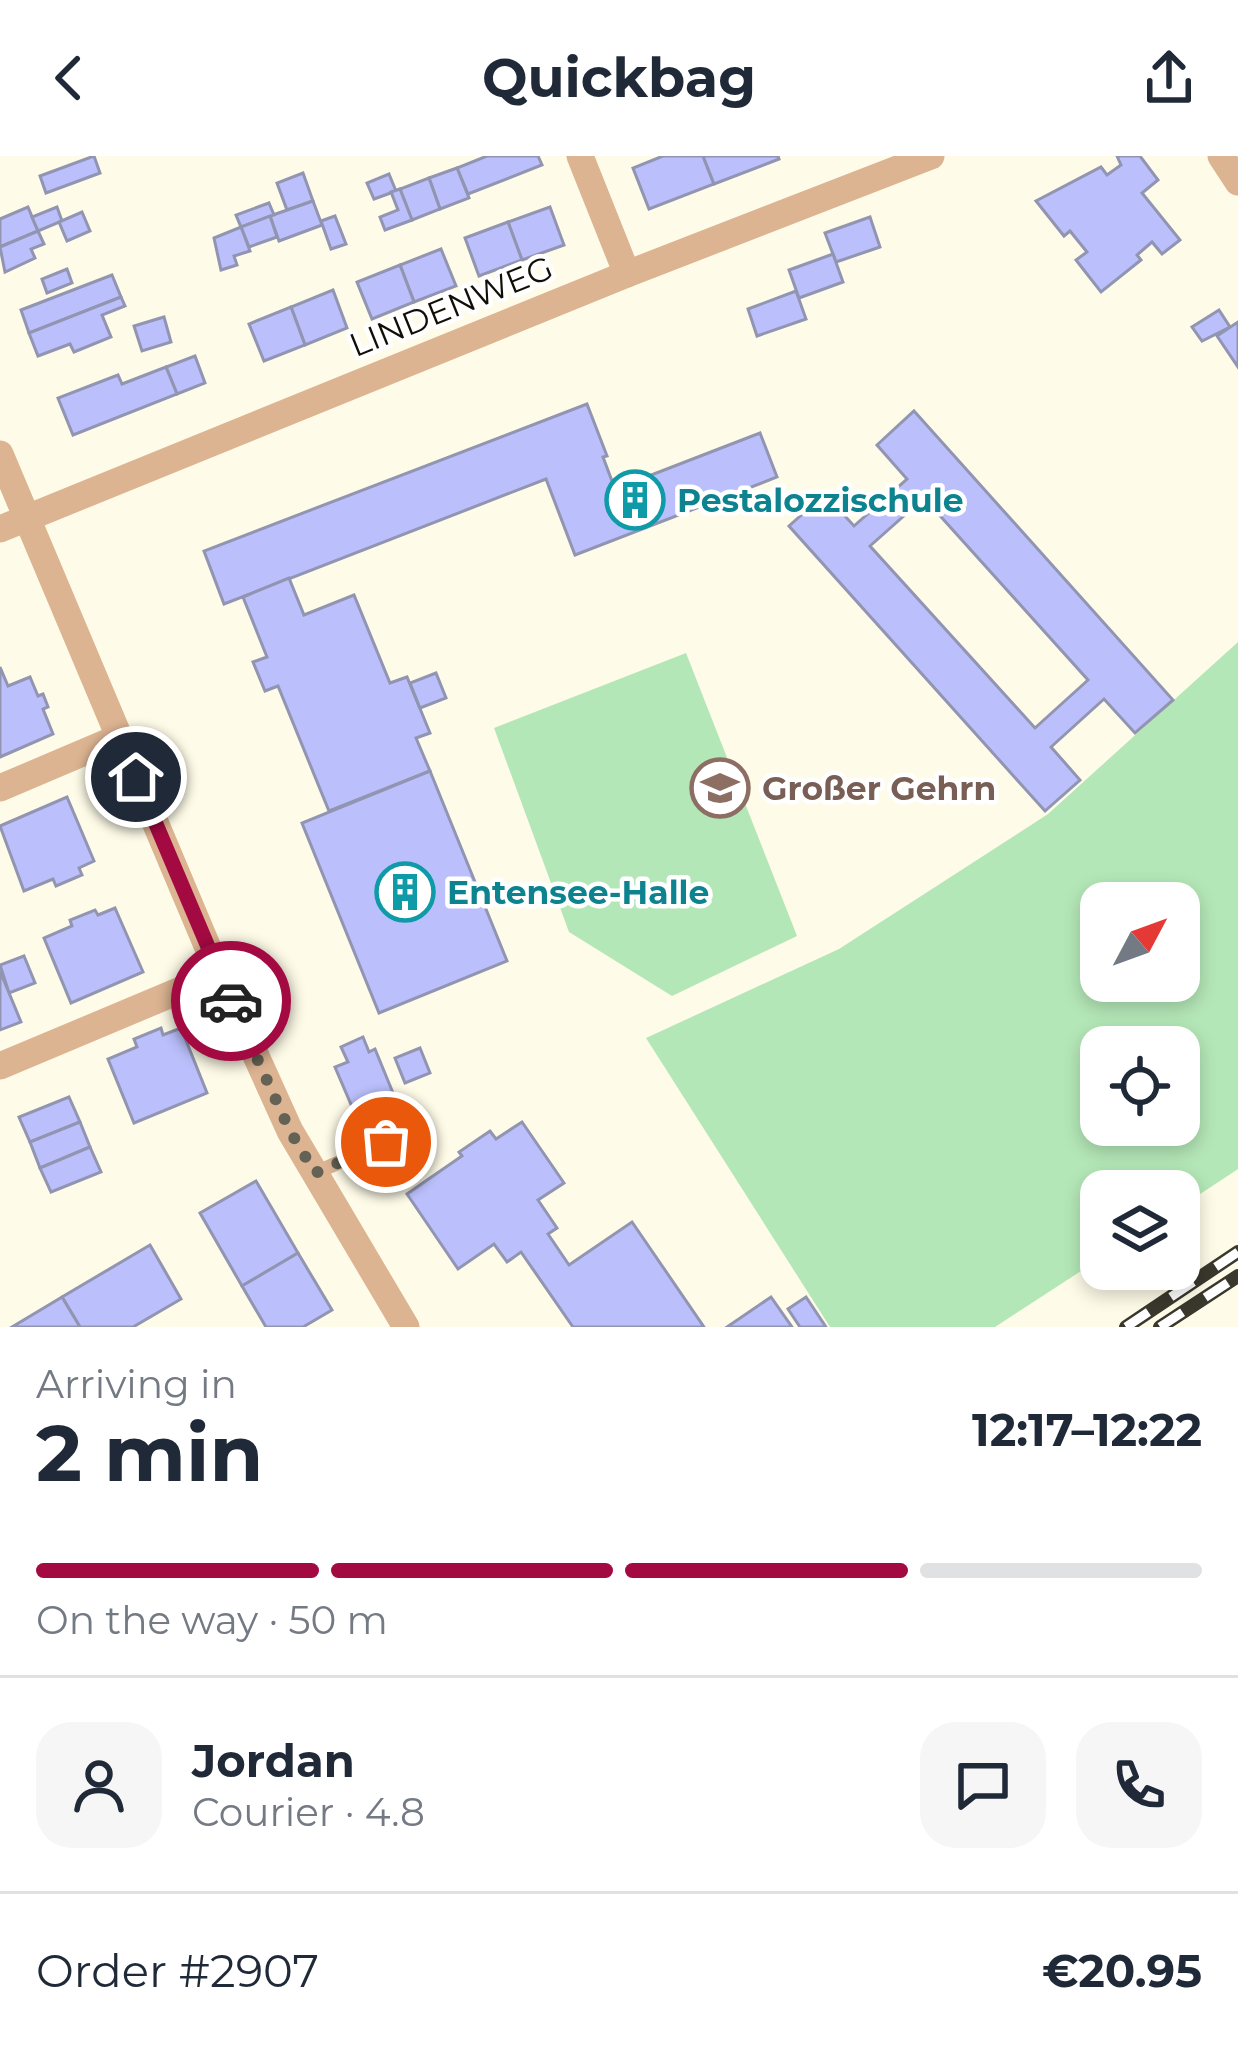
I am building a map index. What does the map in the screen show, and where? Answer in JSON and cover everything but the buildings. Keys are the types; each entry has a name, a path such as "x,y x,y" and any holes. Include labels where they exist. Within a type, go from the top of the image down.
{"street":[{"path":"580,156 627,274"},
{"name":"LINDENWEG","path":"13,523 931,156"},
{"path":"1221,156 1238,182"},
{"path":"0,454 13,523 120,737 290,1131 406,1327"},
{"path":"0,788 120,737"},
{"path":"0,1066 219,974"}],"lane":[{"path":"315,1173 421,1126"}],"green space":[{"path":"1238,642 1238,1169 1200,1194 1200,1170 1080,1170 1080,1272 995,1327 830,1327 646,1038 839,949 1048,814"},
{"path":"686,653 797,936 672,996 569,932 494,728"}],"railway":[{"path":"1126,1327 1238,1252"},
{"path":"1160,1327 1238,1276"}],"way so far":[{"path":"231,1001 290,1131 315,1173 386,1142"}],"place":[{"name":"Pestalozzischule","path":"635,500"},
{"name":"Großer Gehrn","path":"720,788"},
{"name":"Entensee-Halle","path":"405,892"}],"route":[{"path":"136,777 231,1001"}]}
